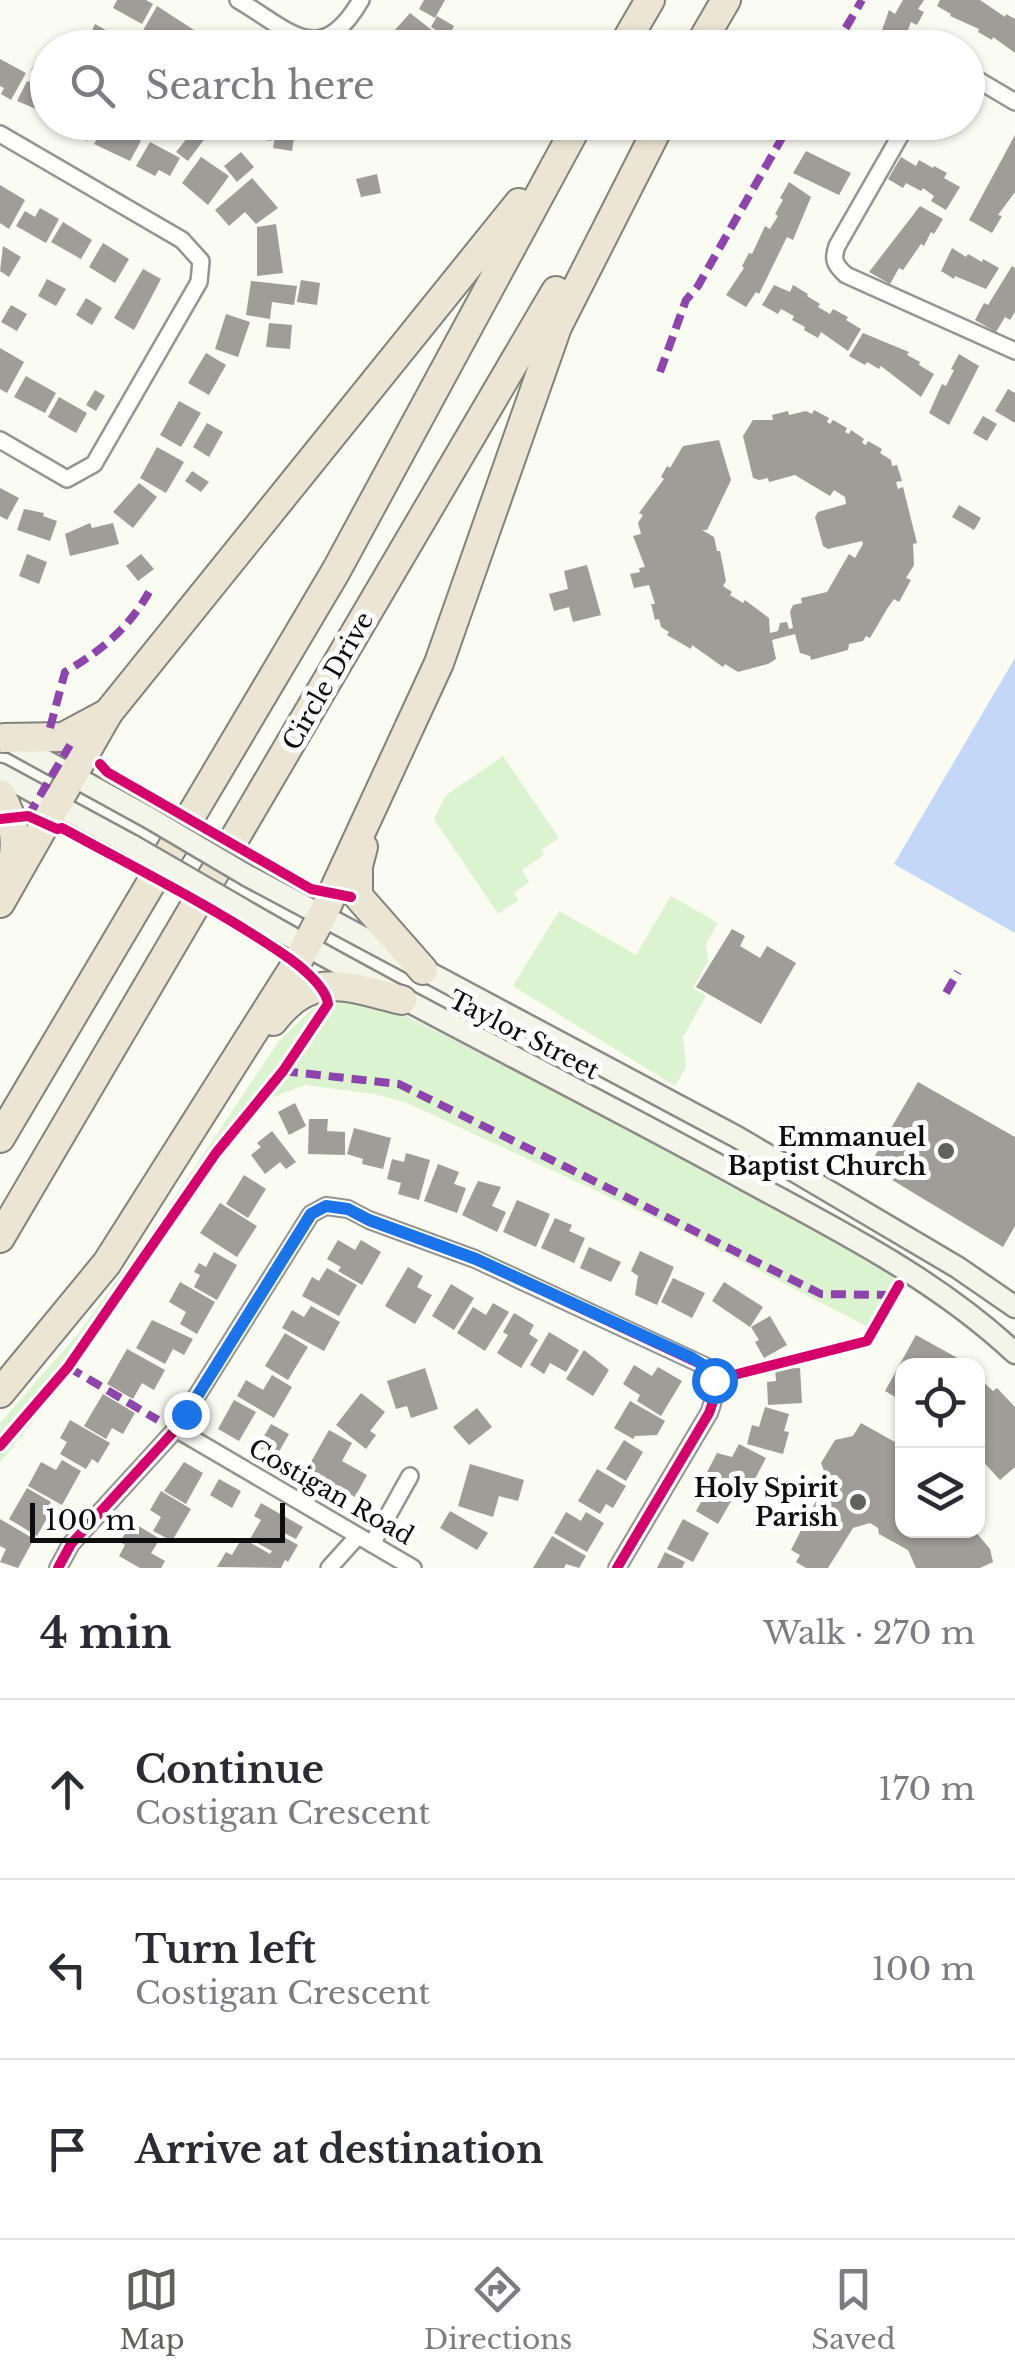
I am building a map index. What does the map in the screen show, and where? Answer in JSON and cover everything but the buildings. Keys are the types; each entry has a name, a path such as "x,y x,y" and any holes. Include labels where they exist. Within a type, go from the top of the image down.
{"highway":[{"path":"632,30 650,0"},
{"path":"709,30 726,0"},
{"path":"2,899 108,713 492,240 558,140"},
{"name":"Circle Drive","path":"0,1138 336,571 566,140"},
{"name":"Circle Drive","path":"0,1238 647,140"},
{"path":"0,1393 107,1263 323,914 439,663 557,327 649,140"},
{"path":"2,737 62,737 108,713"},
{"path":"0,794 13,817 16,854 2,899"},
{"path":"378,794 358,866 358,896 424,970"},
{"path":"211,1100 282,1008 310,988 341,985 402,1000"}],"main road":[{"name":"Taylor Street","path":"2,737 248,876 753,1146 957,1267 1015,1307"},
{"name":"Taylor Street","path":"0,774 402,1000 666,1136 908,1270 1015,1353"}],"street":[{"path":"238,0 288,30"},
{"path":"338,30 361,0"},
{"path":"985,84 1015,102"},
{"path":"0,134 182,240 200,260 200,282 94,464 66,478 0,440"},
{"path":"898,140 837,246 835,265 846,275 1015,351"},
{"path":"58,1568 72,1544 176,1429 311,1214 326,1206 348,1209 476,1259 705,1366 714,1380 716,1396 709,1412 616,1568"},
{"name":"Costigan Road","path":"176,1429 413,1568"},
{"path":"372,1544 410,1476"},
{"path":"329,1568 357,1536"}],"green space":[{"path":"503,756 559,838 541,850 544,855 522,870 529,882 514,893 518,900 498,914 434,819 445,796"},
{"path":"671,896 718,923 706,944 708,961 693,988 706,996 683,1037 686,1067 675,1086 513,986 559,911 636,955"},
{"path":"366,996 632,1129 897,1278 868,1327 685,1232 405,1102 305,1085 265,1100 58,1389 0,1463 0,1423 78,1334 279,1041 319,1002"}],"water":[{"path":"1015,658 1015,933 894,864"}],"marked path":[{"path":"844,30 862,0"},
{"path":"660,372 686,300 698,286 781,140"},
{"path":"50,728 65,672 113,638 149,592"},
{"path":"28,816 70,745"},
{"path":"946,993 958,972"},
{"path":"283,1071 399,1084 821,1294 893,1295"},
{"path":"68,1367 158,1420"}],"cycle path":[{"path":"100,764 107,772 311,889 351,897"},
{"path":"0,819 28,816 62,828 202,904 296,964 317,983 328,1004 283,1071 216,1153 68,1367 0,1446"},
{"path":"58,1568 71,1544 176,1429 311,1214 326,1206 348,1209 475,1259 705,1366 714,1389 709,1413 617,1568"},
{"path":"714,1380 867,1341 899,1285"}],"place":[{"name":"Emmanuel Baptist Church","path":"946,1151"},
{"name":"Holy Spirit Parish","path":"858,1502"}],"route":[{"path":"186,1414 311,1214 326,1206 348,1209 476,1259 692,1358 705,1366 714,1380"}]}
